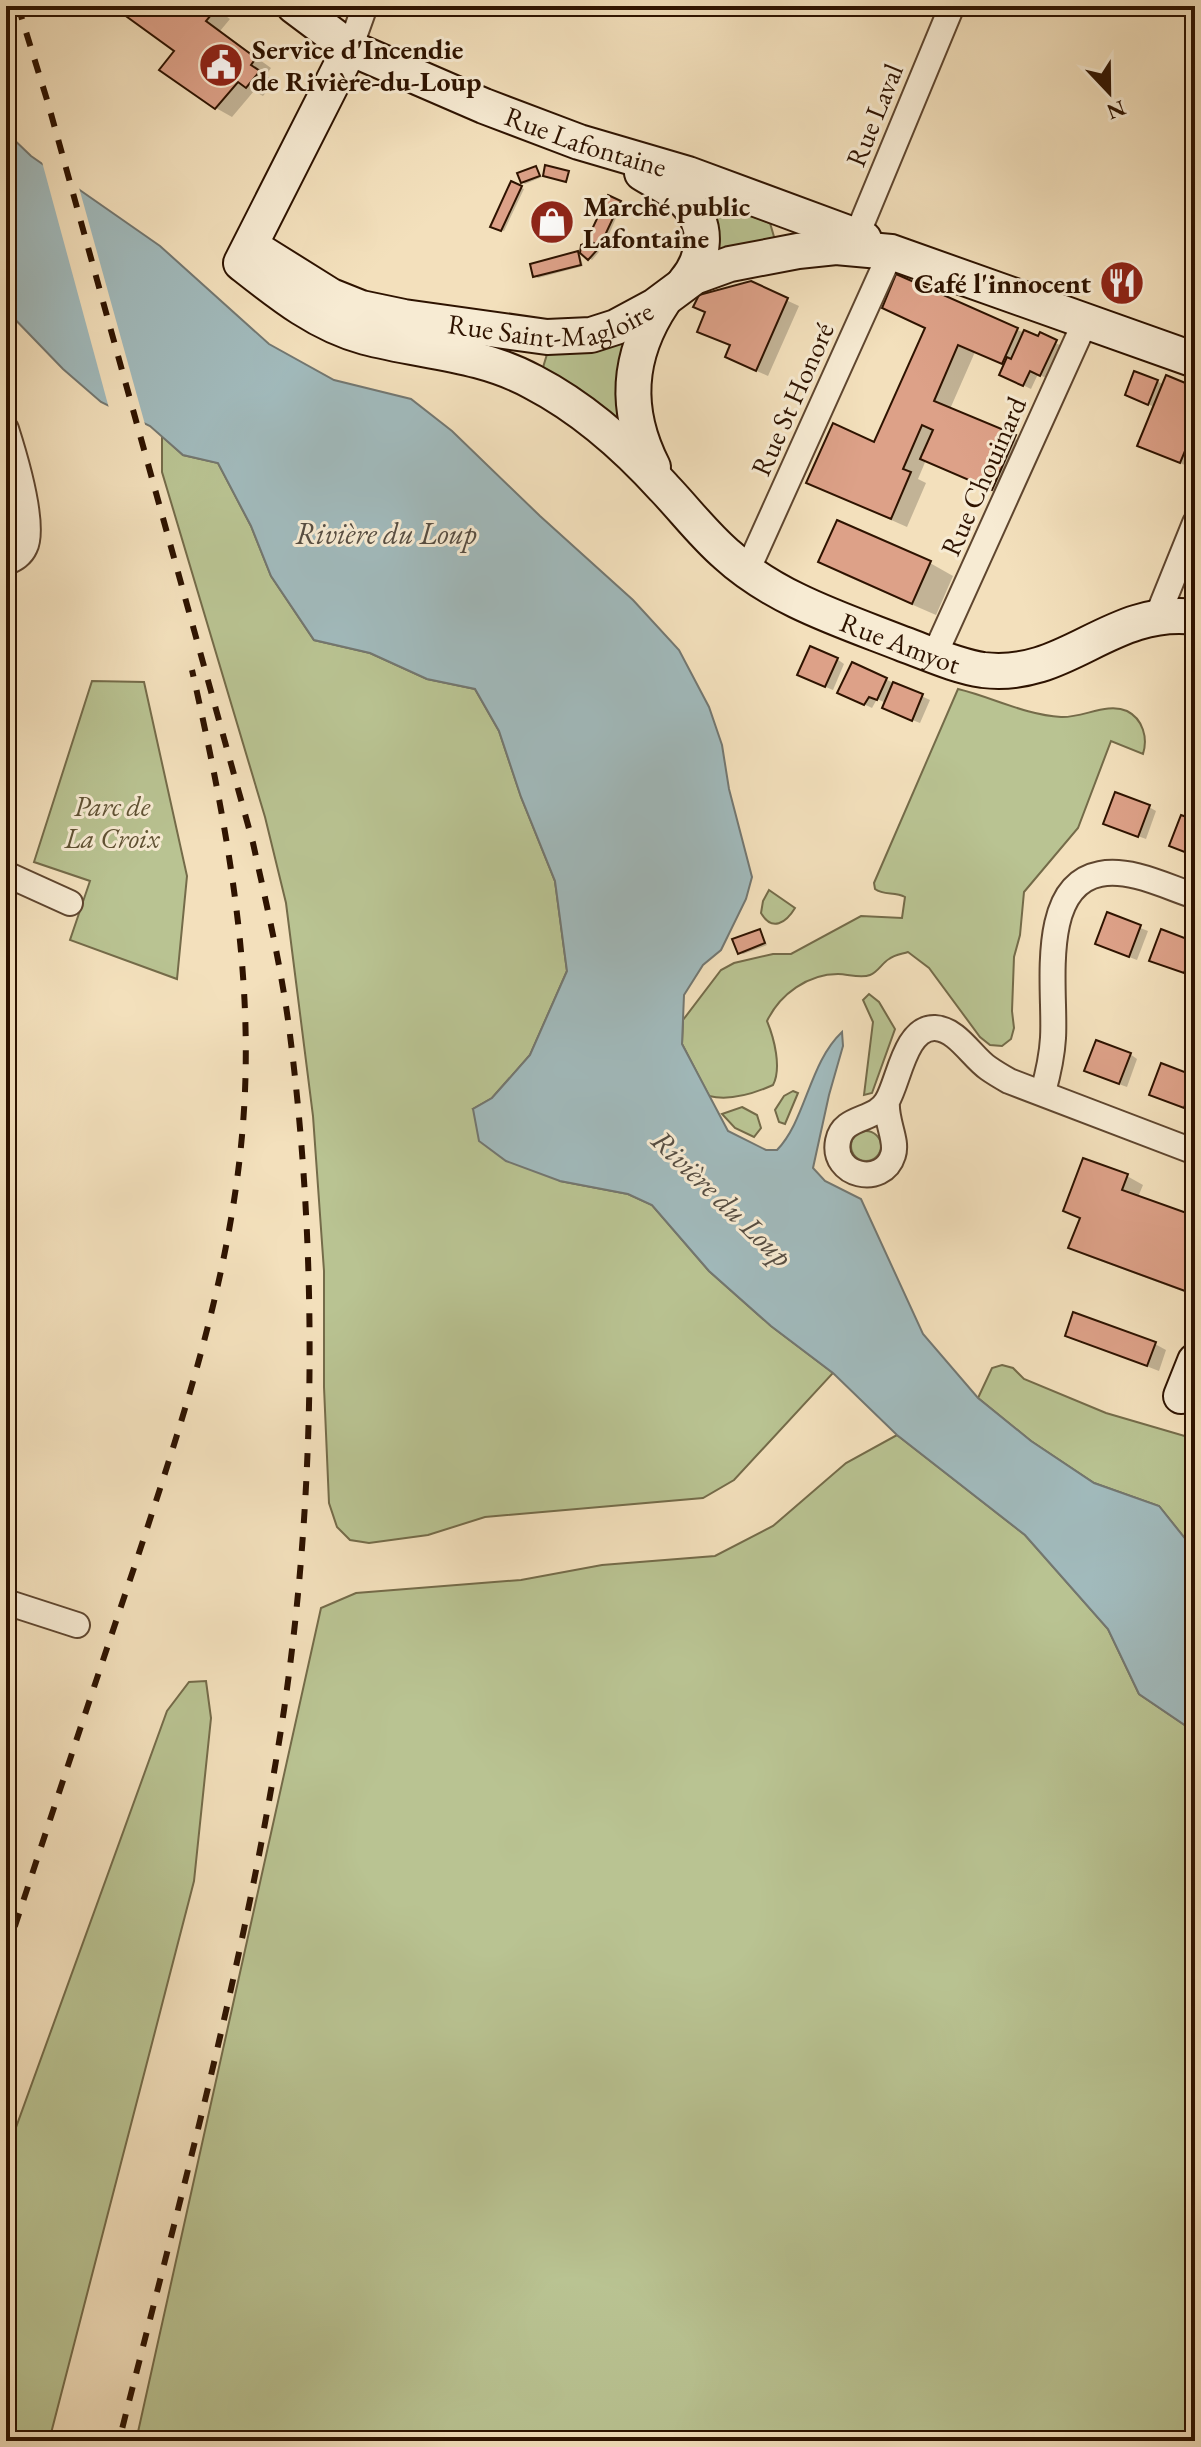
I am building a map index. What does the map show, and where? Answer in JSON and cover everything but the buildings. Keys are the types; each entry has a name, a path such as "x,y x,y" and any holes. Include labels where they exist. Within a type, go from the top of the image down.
{"main road":[{"name":"Rue Lafontaine","path":"294,6 350,48 497,111 612,152 688,174 854,242 891,252 1195,360"},
{"path":"246,255 350,48"},
{"path":"612,152 680,196 695,213 701,229 703,244 698,261 653,318 639,351 632,395 638,433 656,479"},
{"name":"Rue Saint-Magloire","path":"246,255 361,308 531,336 563,337 602,332 628,322 675,290 730,264 854,242"},
{"name":"Rue Saint-Magloire","path":"246,255 296,305 338,327 365,337 472,358 551,392 597,424 656,479"},
{"name":"Rue Amyot","path":"656,479 712,541 747,571 808,606 934,656 981,670 1015,671 1040,666 1062,658 1116,629 1157,617 1195,617"},
{"path":"1181,1396 1195,1361"}],"street":[{"path":"350,48 365,6"},
{"name":"Rue Laval","path":"854,242 952,6"},
{"name":"Rue St Honoré","path":"747,571 891,252"},
{"name":"Rue Chouinard","path":"934,656 1086,320"},
{"path":"6,429 30,526 27,545 20,556 6,563"},
{"path":"1157,617 1195,523"},
{"path":"1043,1092 1053,1038 1052,958 1062,907 1075,889 1088,878 1101,873 1121,874 1195,896"},
{"path":"6,874 70,903"},
{"path":"887,1101 912,1042 922,1031 932,1028 950,1033 987,1068 1009,1081 1195,1152"},
{"path":"6,1602 77,1625"}],"green space":[{"path":"683,183 714,196 718,204 770,223 777,247 712,258"},
{"path":"622,341 627,346 627,426 541,374 548,351"},
{"path":"162,436 183,455 218,463 251,526 271,576 314,640 370,653 427,679 475,689 499,731 521,797 555,881 567,971 530,1055 492,1098 473,1109 560,1181 628,1194 652,1205 709,1271 771,1326 833,1373 734,1480 703,1498 485,1517 428,1535 369,1543 350,1540 337,1527 329,1503 324,1387 324,1271 313,1116 286,903 265,817 162,472"},
{"name":"Parc de La Croix","path":"92,681 144,682 187,876 177,979 70,940 90,881 34,862"},
{"path":"958,689 1048,716 1069,717 1103,709 1119,709 1137,719 1144,735 1143,754 1111,741 1078,828 1024,892 1020,935 1014,957 1014,1028 1011,1039 1002,1046 990,1045 980,1037 929,968 908,952 891,958 870,975 827,975 796,987 779,1002 767,1021 777,1062 773,1085 741,1096 709,1096 682,1044 683,1020 721,970 734,963 773,954 791,954 861,916 902,918 905,897 878,891 874,883"},
{"path":"769,890 795,908 779,923 770,922 761,913"},
{"path":"869,994 879,1002 895,1029 872,1093 864,1095 873,1022 863,1000"},
{"path":"793,1091 798,1093 785,1124 779,1122 775,1110 784,1096"},
{"path":"742,1107 757,1115 761,1128 754,1137 735,1128 722,1114"},
{"path":"866,1131 872,1132 880,1140 880,1152 872,1160 866,1161 860,1160 852,1152 851,1146 852,1140 860,1132"},
{"path":"1002,1365 1013,1368 1024,1379 1106,1413 1195,1439 1195,1551 1159,1506 1094,1483 1031,1441 978,1398 992,1368"},
{"path":"897,1435 1025,1535 1108,1629 1139,1694 1195,1732 1195,2441 136,2441 321,1608 356,1593 521,1580 602,1565 715,1556 773,1526 846,1463"},
{"path":"206,1681 211,1718 194,1881 49,2441 6,2441 6,2155 167,1711 189,1682"}],"water":[{"name":"Rivière du Loup","path":"6,132 31,156 160,246 269,344 334,380 411,399 452,431 633,600 679,650 709,707 722,745 729,789 752,877 746,899 721,950 703,965 684,995 682,1044 728,1131 766,1150 777,1150 795,1123 822,1059 842,1032 843,1046 813,1168 825,1181 861,1199 923,1334 978,1398 1031,1441 1094,1483 1159,1506 1195,1551 1195,1732 1139,1694 1108,1629 1025,1535 897,1435 833,1373 771,1326 709,1271 652,1205 628,1194 560,1181 506,1161 479,1141 473,1109 492,1098 530,1055 567,971 555,881 521,797 499,731 475,689 427,679 370,653 314,640 271,576 251,526 218,463 183,455 150,426 101,402 63,369 6,310"}],"pier":[{"path":"41,158 78,184 146,428 110,412"}],"railway":[{"path":"18,6 48,103 253,843 287,1011 299,1118 309,1287 310,1372 302,1543 295,1627 269,1802 232,1986 119,2441"},
{"path":"6,1953 174,1446 207,1330 232,1212 245,1091 244,985 224,826 192,670"}],"place":[{"name":"Service d'Incendie de Rivière-du-Loup","path":"221,65"},
{"name":"Marché public Lafontaine","path":"552,222"},
{"name":"Café l'innocent","path":"1122,283"}]}
